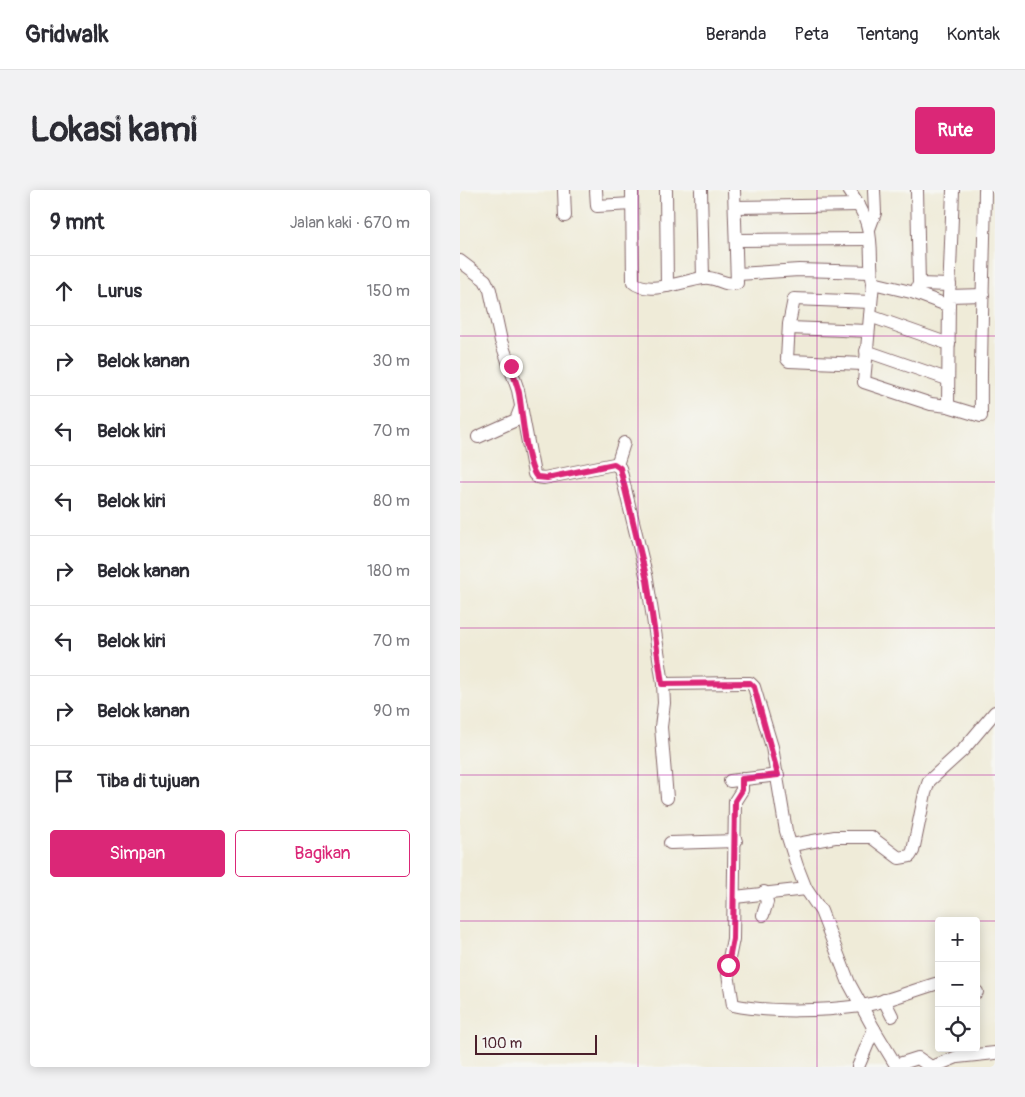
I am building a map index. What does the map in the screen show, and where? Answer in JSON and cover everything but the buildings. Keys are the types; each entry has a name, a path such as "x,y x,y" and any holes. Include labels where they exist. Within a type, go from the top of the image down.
{"street":[{"path":"564,190 565,216"},
{"path":"596,190 597,206 632,204"},
{"path":"632,190 633,282 637,285 668,286 703,278 718,278 726,284 735,284 738,274 734,190"},
{"path":"666,190 668,286"},
{"path":"701,190 703,278"},
{"path":"849,190 859,205 869,234 872,277 871,302 863,380 866,384 931,404 948,406 981,416 980,334 983,295 985,190"},
{"path":"869,234 875,213 874,190"},
{"path":"917,190 917,288"},
{"path":"948,406 947,378 952,190"},
{"path":"735,207 859,205"},
{"path":"736,240 869,234"},
{"path":"460,261 485,280 490,290 494,318 518,390 534,474 537,477 547,478 617,465"},
{"path":"738,274 799,270 872,277 949,296 983,295"},
{"path":"917,288 949,296"},
{"path":"871,302 794,299 788,328 788,359 790,361 865,358 947,378"},
{"path":"870,316 949,344"},
{"path":"788,328 868,331"},
{"path":"478,437 516,420 521,407"},
{"path":"624,443 617,465 623,475 647,580 664,703 661,727 667,798"},
{"path":"662,684 752,684 772,747 786,831 806,888 821,911 849,982 861,1006 897,1066 918,1058 931,1067 957,1057 995,1053"},
{"path":"792,845 835,838 871,837 899,858 910,856 913,851 924,793 929,782 963,750 995,712"},
{"path":"778,775 736,780 742,790 735,801 736,841 733,939 727,968 733,1005 783,1010 861,1006 935,984"},
{"path":"670,843 736,841"},
{"path":"735,897 806,888"},
{"path":"763,915 767,902 764,892"},
{"path":"884,1000 892,1016"},
{"path":"858,1067 874,1029"}],"route":[{"path":"511,366 518,390 528,449 534,474 537,477 547,478 614,464 620,468 647,580 662,684 750,683 754,687 772,747 778,775 742,779 742,790 735,801 735,897 733,939 728,965"}]}
